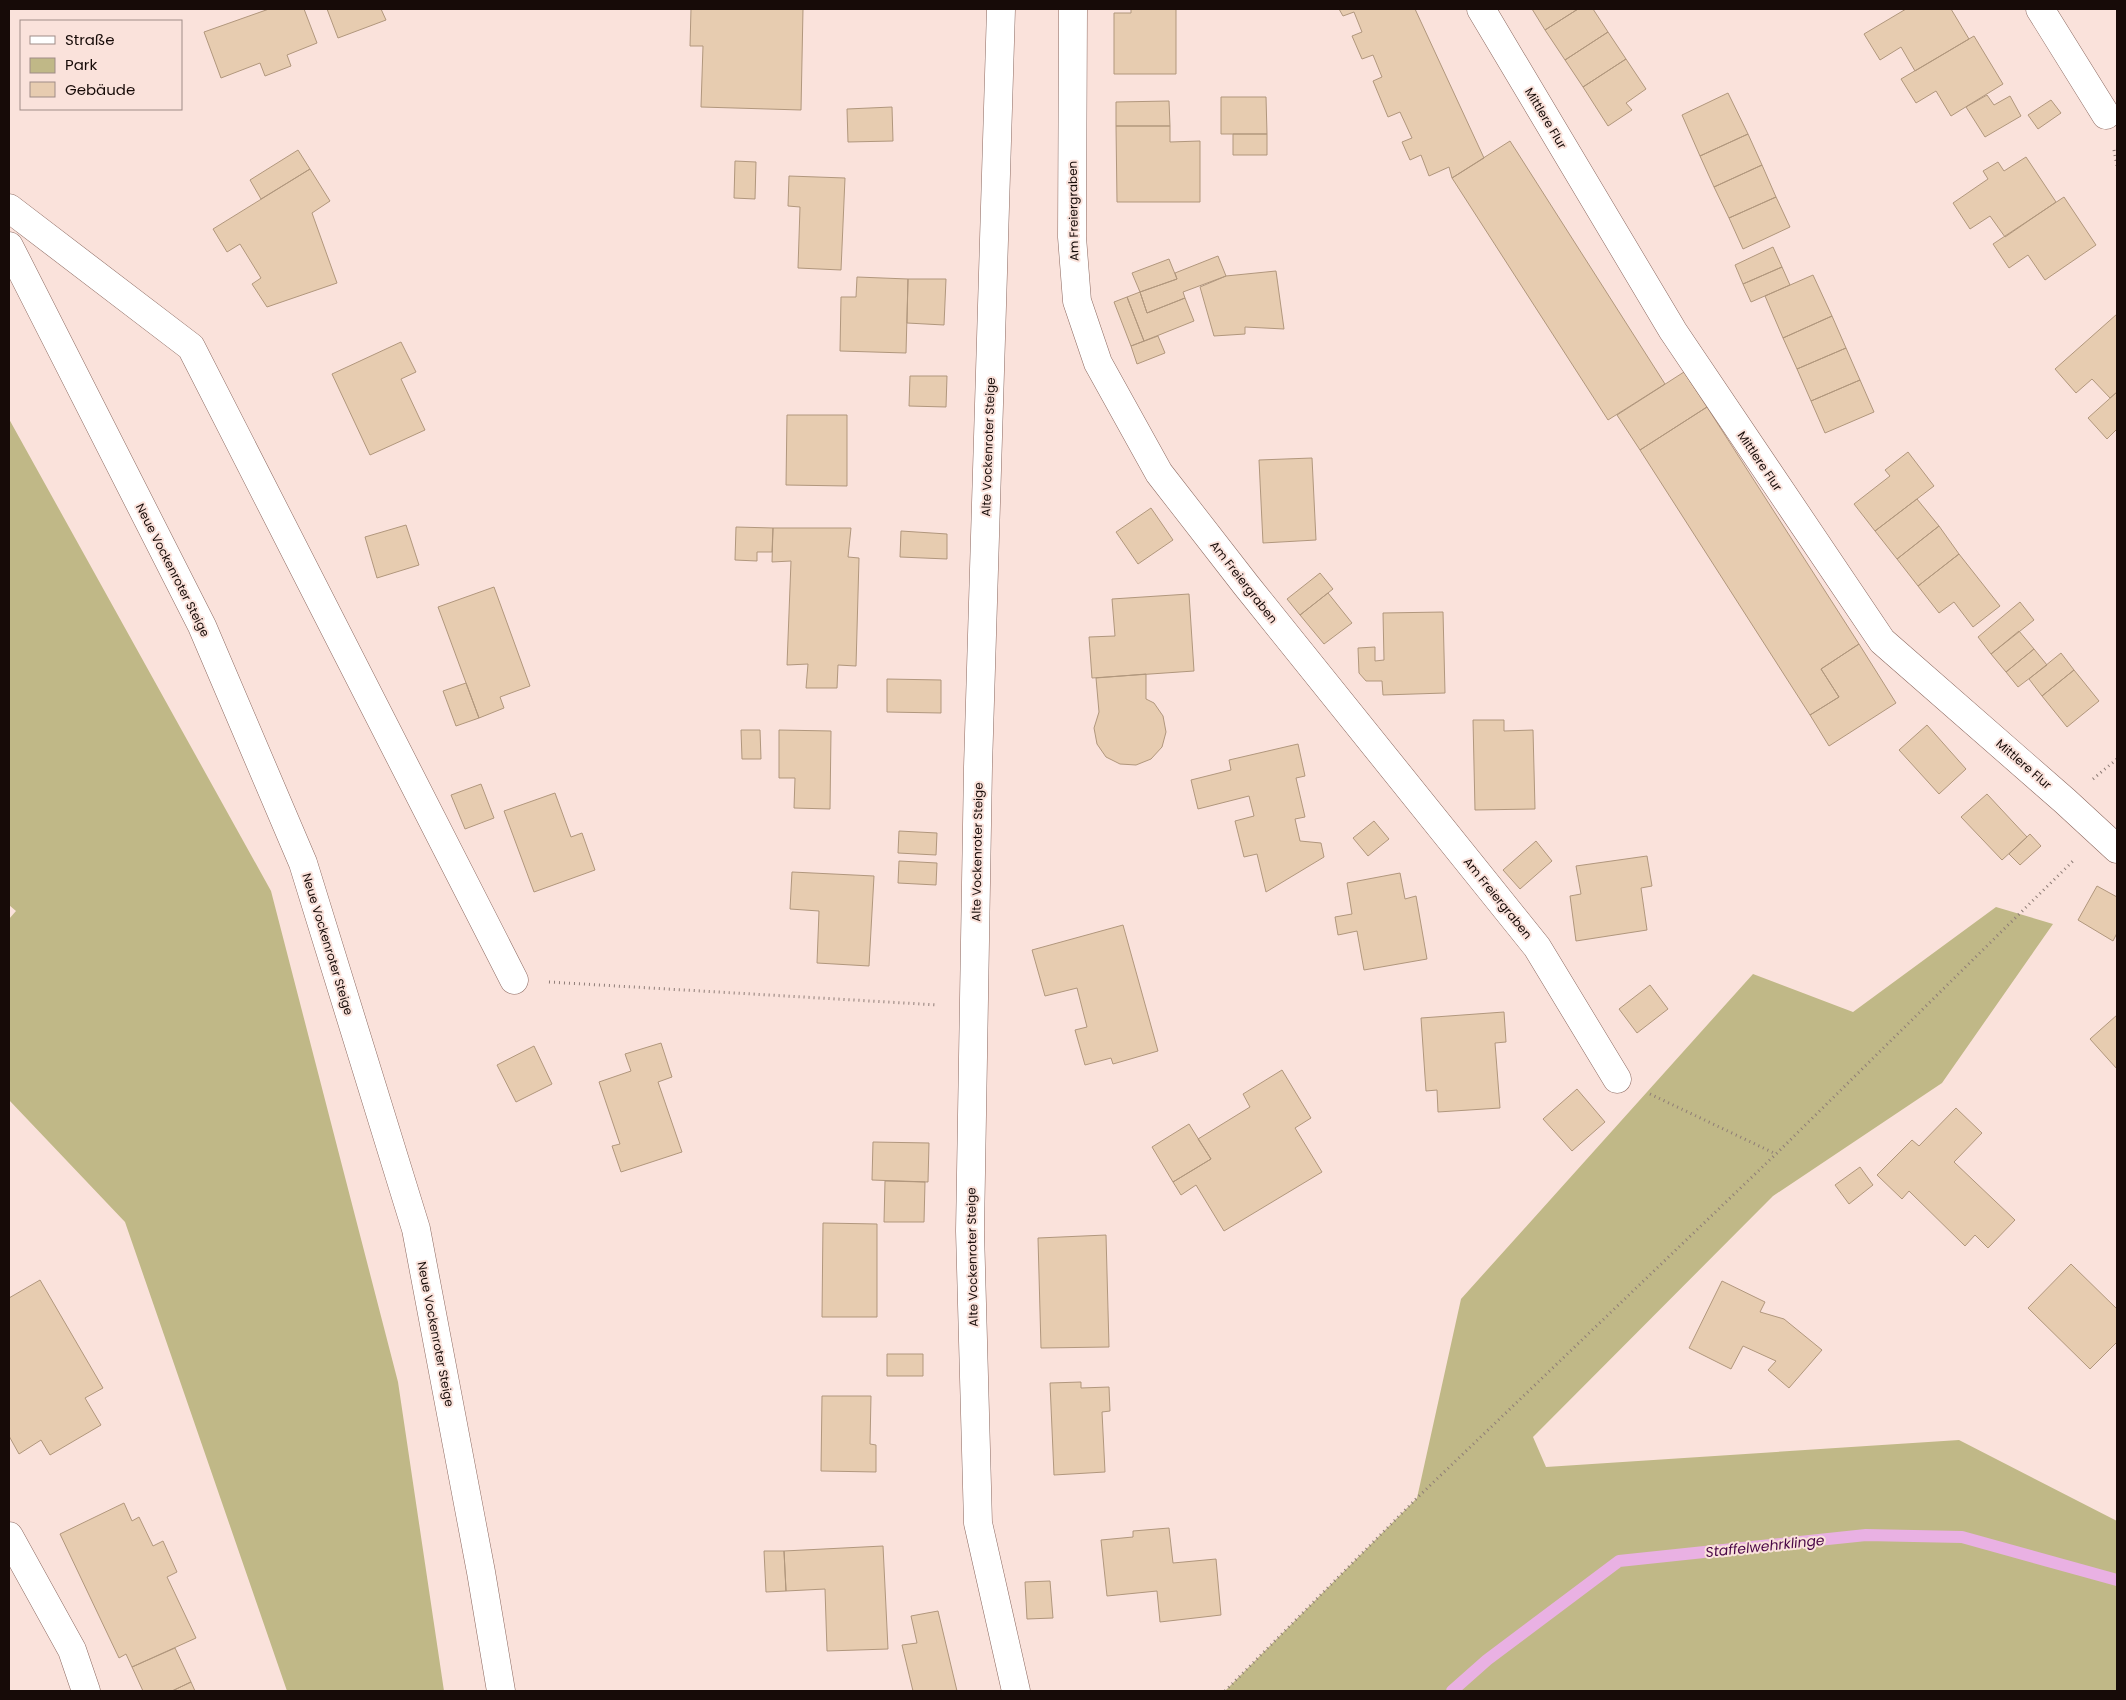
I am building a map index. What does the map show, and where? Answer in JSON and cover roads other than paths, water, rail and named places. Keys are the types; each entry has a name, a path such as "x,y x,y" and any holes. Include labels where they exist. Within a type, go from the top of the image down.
{"street":[{"name":"Alte Vockenroter Steige","path":"1001,9 978,767 970,1231 978,1523 1016,1691"},
{"name":"Am Freiergraben","path":"1073,9 1072,246 1076,301 1098,363 1159,473 1246,585 1537,947 1617,1079"},
{"name":"Mittlere Flur","path":"1481,9 1673,331 1882,641 2109,842"},
{"path":"2040,9 2106,115"},
{"path":"9,208 190,347 514,980"},
{"name":"Neue Vockenroter Steige","path":"9,246 202,626 303,863 416,1229 482,1572 501,1691"},
{"path":"9,1536 72,1650 86,1691"}],"waterway":[{"name":"Staffelwehrklinge","path":"1452,1691 1487,1660 1619,1561 1866,1535 1962,1537 2117,1580"}]}
